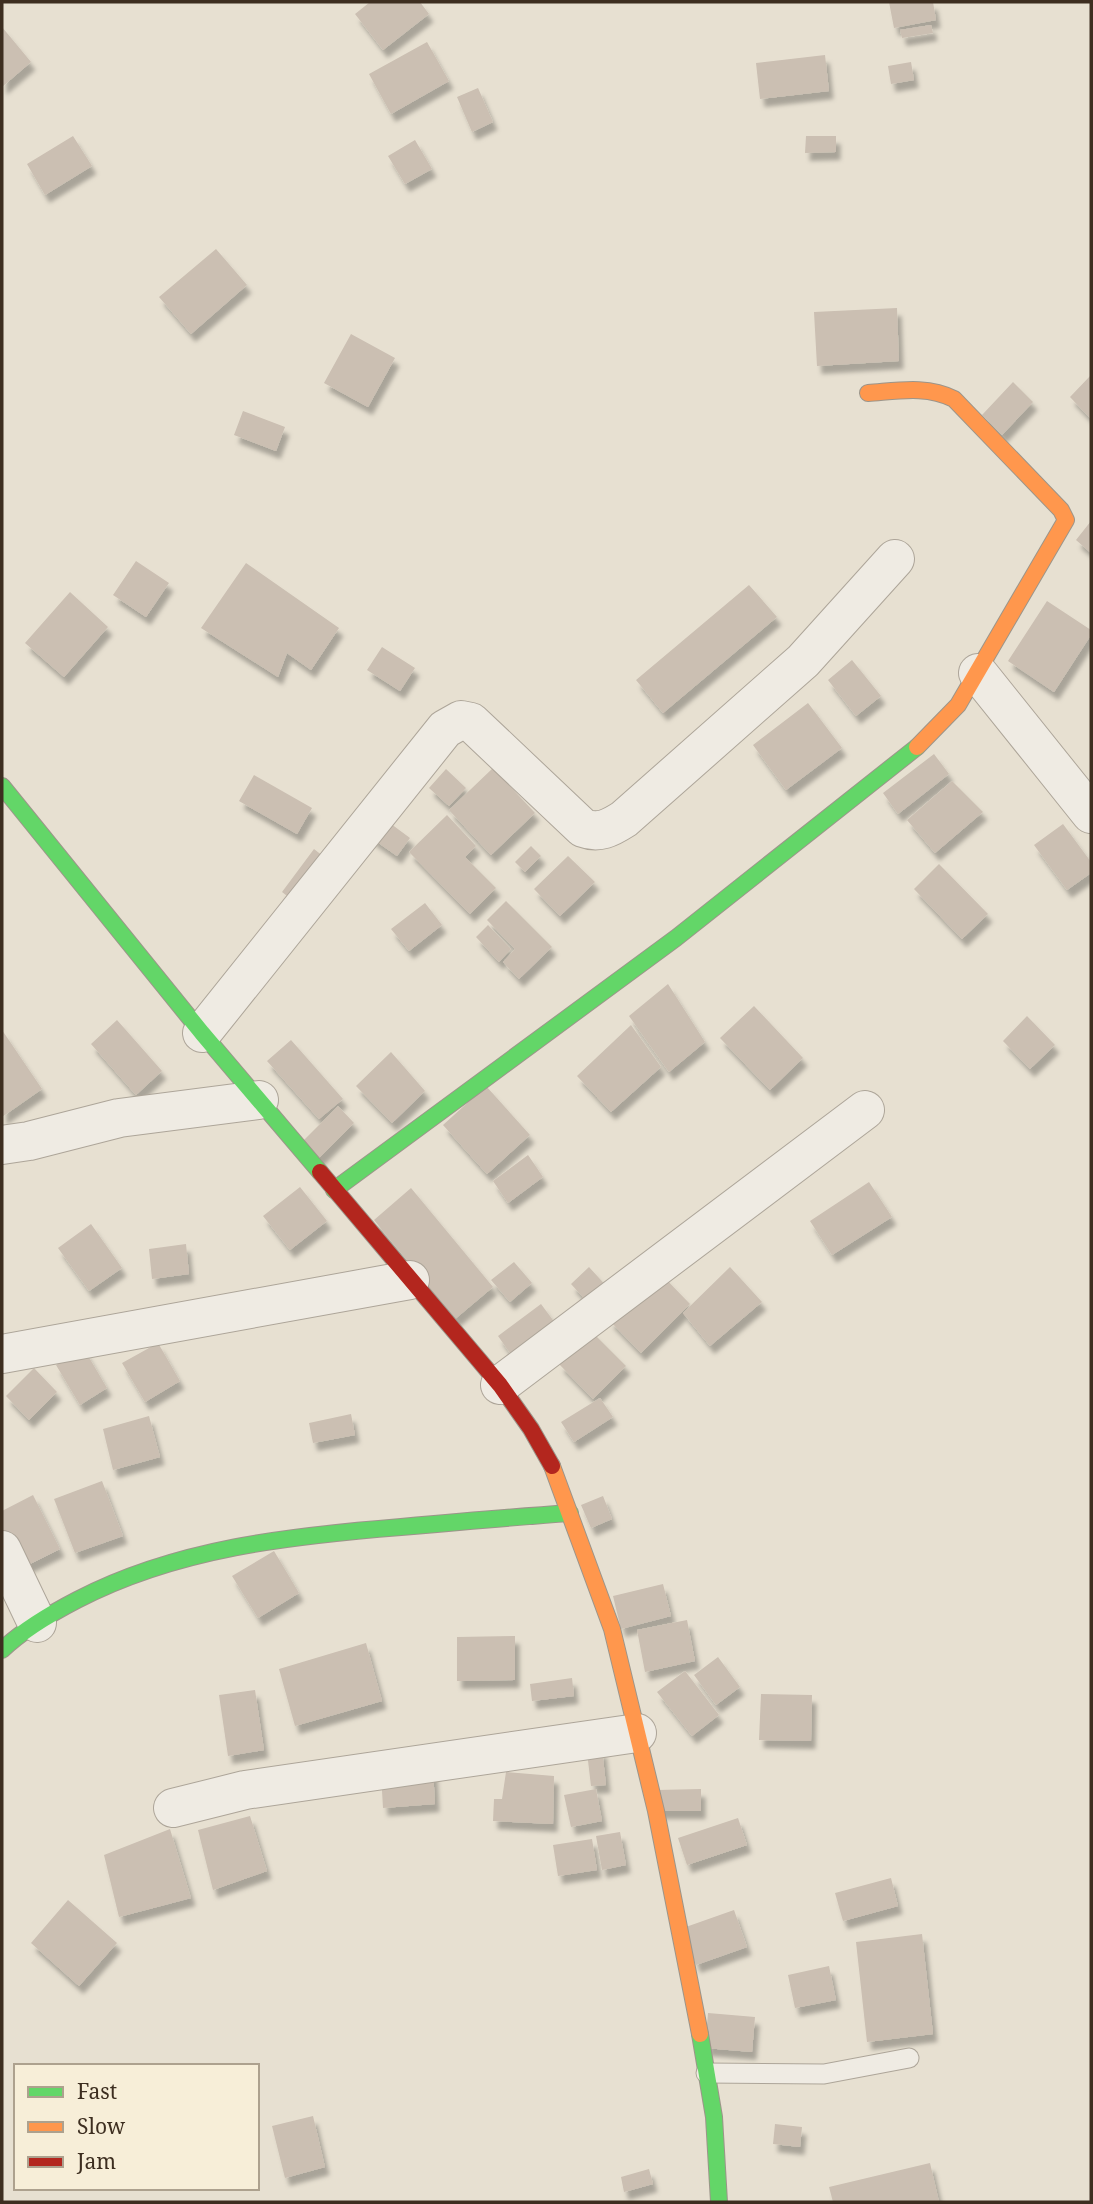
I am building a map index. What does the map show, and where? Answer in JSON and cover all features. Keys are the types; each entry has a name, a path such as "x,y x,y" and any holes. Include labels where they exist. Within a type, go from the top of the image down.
{"street":[{"path":"334,1189 676,938 901,760 958,705 1066,520 1061,510 954,399 943,391 868,393"},
{"path":"202,1032 445,729 461,720 471,722 583,828 593,832 609,829 624,819 803,661 895,559"},
{"path":"978,673 1091,814"},
{"path":"2,786 202,1032 500,1385 531,1429 549,1461 612,1629 656,1811 714,2117 719,2202"},
{"path":"2,1144 29,1141 119,1118 259,1100"},
{"path":"500,1385 865,1110"},
{"path":"2,1354 410,1280"},
{"path":"2,1650 37,1623 129,1575 222,1549 303,1534 570,1513"},
{"path":"2,1550 37,1623"},
{"path":"173,1808 245,1790 637,1733"}],"lane":[{"path":"706,2073 824,2074 909,2058"}],"building":[{"path":"370,2 420,2 429,14 383,50 355,14"},
{"path":"889,2 933,2 936,20 894,28"},
{"path":"931,25 933,33 902,38 900,30"},
{"path":"2,27 31,62 2,87"},
{"path":"427,42 449,81 391,114 369,74"},
{"path":"825,55 829,91 760,99 756,63"},
{"path":"911,62 914,80 891,84 888,66"},
{"path":"478,88 493,122 472,132 457,97"},
{"path":"73,136 92,166 45,195 27,164"},
{"path":"806,136 836,136 836,152 805,153"},
{"path":"415,140 432,169 405,184 388,156"},
{"path":"216,249 247,285 191,334 159,297"},
{"path":"897,308 899,361 817,366 814,312"},
{"path":"351,334 395,358 368,407 324,383"},
{"path":"1091,375 1091,419 1070,397"},
{"path":"1013,382 1033,402 1002,435 982,415"},
{"path":"243,411 285,427 276,451 234,435"},
{"path":"1091,521 1091,553 1076,540"},
{"path":"136,561 169,583 146,617 113,595"},
{"path":"246,563 339,628 311,670 287,653 278,677 201,628"},
{"path":"749,585 777,617 663,713 636,680"},
{"path":"70,592 108,627 64,677 25,643"},
{"path":"1047,601 1091,630 1091,635 1054,692 1008,661"},
{"path":"382,647 415,668 400,691 367,670"},
{"path":"852,660 881,696 856,716 828,680"},
{"path":"808,703 842,748 786,790 753,745"},
{"path":"934,754 949,774 898,814 883,793"},
{"path":"493,768 535,813 491,855 449,810"},
{"path":"446,769 466,788 449,806 429,788"},
{"path":"254,775 312,808 297,834 239,801"},
{"path":"952,781 983,812 935,853 907,820"},
{"path":"447,815 476,846 465,857 496,888 470,914 409,852"},
{"path":"383,818 410,838 397,856 370,837"},
{"path":"1063,824 1091,862 1091,873 1067,890 1034,845"},
{"path":"531,846 541,856 525,872 515,862"},
{"path":"314,849 333,864 300,906 282,892"},
{"path":"568,856 595,882 560,916 534,889"},
{"path":"939,864 988,914 962,939 914,889"},
{"path":"506,901 552,947 519,979 503,962 515,949 487,920"},
{"path":"425,903 442,925 409,951 391,929"},
{"path":"488,925 511,949 499,962 476,937"},
{"path":"668,984 705,1042 669,1072 629,1016"},
{"path":"754,1006 803,1058 770,1090 720,1038"},
{"path":"1027,1016 1055,1045 1030,1069 1003,1041"},
{"path":"117,1020 162,1071 136,1095 91,1044"},
{"path":"631,1025 661,1067 611,1112 577,1076"},
{"path":"2,1030 42,1089 2,1117"},
{"path":"291,1040 343,1099 319,1119 267,1061"},
{"path":"391,1052 425,1091 392,1123 356,1086"},
{"path":"486,1086 530,1135 487,1174 443,1125"},
{"path":"338,1106 354,1123 318,1159 301,1143"},
{"path":"528,1155 543,1177 508,1203 493,1181"},
{"path":"869,1182 892,1217 832,1255 810,1221"},
{"path":"300,1187 327,1221 290,1250 263,1216"},
{"path":"411,1188 493,1287 455,1319 374,1220"},
{"path":"91,1224 122,1268 89,1291 58,1248"},
{"path":"186,1244 189,1274 152,1279 149,1249"},
{"path":"514,1262 532,1283 510,1302 491,1280"},
{"path":"589,1267 609,1289 591,1306 571,1284"},
{"path":"730,1267 762,1302 710,1346 683,1313"},
{"path":"658,1271 690,1304 641,1353 609,1320"},
{"path":"541,1304 558,1327 515,1360 498,1336"},
{"path":"591,1331 626,1366 593,1399 559,1364"},
{"path":"158,1343 180,1381 145,1402 122,1363"},
{"path":"84,1349 107,1388 80,1405 56,1365"},
{"path":"34,1368 57,1392 29,1420 6,1396"},
{"path":"600,1398 613,1417 574,1442 561,1422"},
{"path":"351,1414 355,1435 313,1443 309,1423"},
{"path":"149,1416 160,1457 113,1470 103,1429"},
{"path":"102,1481 123,1536 75,1553 54,1499"},
{"path":"33,1495 60,1549 16,1571 2,1543 2,1511"},
{"path":"603,1496 612,1519 591,1528 581,1505"},
{"path":"274,1551 299,1593 258,1618 232,1576"},
{"path":"663,1584 671,1616 621,1629 613,1596"},
{"path":"687,1620 695,1661 645,1672 637,1630"},
{"path":"515,1636 515,1680 457,1681 457,1637"},
{"path":"366,1643 382,1701 295,1726 279,1669"},
{"path":"718,1657 740,1687 716,1705 694,1675"},
{"path":"685,1671 719,1715 692,1736 657,1692"},
{"path":"572,1678 574,1696 532,1701 530,1684"},
{"path":"255,1690 264,1750 228,1756 219,1695"},
{"path":"761,1694 812,1695 811,1741 759,1740"},
{"path":"602,1749 606,1785 591,1786 587,1752"},
{"path":"433,1769 435,1804 383,1808 381,1773"},
{"path":"506,1772 554,1776 553,1824 493,1821 494,1799 502,1799"},
{"path":"596,1789 602,1821 571,1827 564,1795"},
{"path":"701,1789 701,1811 657,1811 657,1790"},
{"path":"250,1816 267,1871 213,1890 198,1830"},
{"path":"738,1818 747,1845 687,1865 678,1838"},
{"path":"170,1829 191,1898 119,1917 104,1855"},
{"path":"620,1832 626,1865 602,1870 596,1836"},
{"path":"592,1839 597,1870 558,1876 553,1845"},
{"path":"891,1878 898,1906 843,1921 835,1893"},
{"path":"68,1900 117,1943 79,1986 31,1943"},
{"path":"734,1910 747,1947 696,1965 683,1928"},
{"path":"922,1934 933,2034 867,2042 856,1942"},
{"path":"829,1966 836,2000 795,2008 788,1975"},
{"path":"708,2013 755,2017 752,2052 705,2048"},
{"path":"313,2116 325,2167 285,2178 272,2126"},
{"path":"775,2124 802,2127 800,2147 773,2144"},
{"path":"930,2163 939,2202 833,2202 829,2187"},
{"path":"649,2169 653,2184 624,2192 621,2177"}],"traffic: fast":[{"path":"334,1190 676,938 917,747"},
{"path":"2,786 202,1033 320,1172"},
{"path":"2,1650 38,1622 77,1600 115,1582 194,1556 318,1535 570,1513"},
{"path":"700,2034 714,2117 719,2202"}],"traffic: slow":[{"path":"868,393 923,390 954,399 1061,510 1066,520 958,705 917,747"},
{"path":"552,1466 612,1629 656,1811 700,2034"}],"traffic: jam":[{"path":"320,1172 500,1385 531,1429 552,1466"}]}
